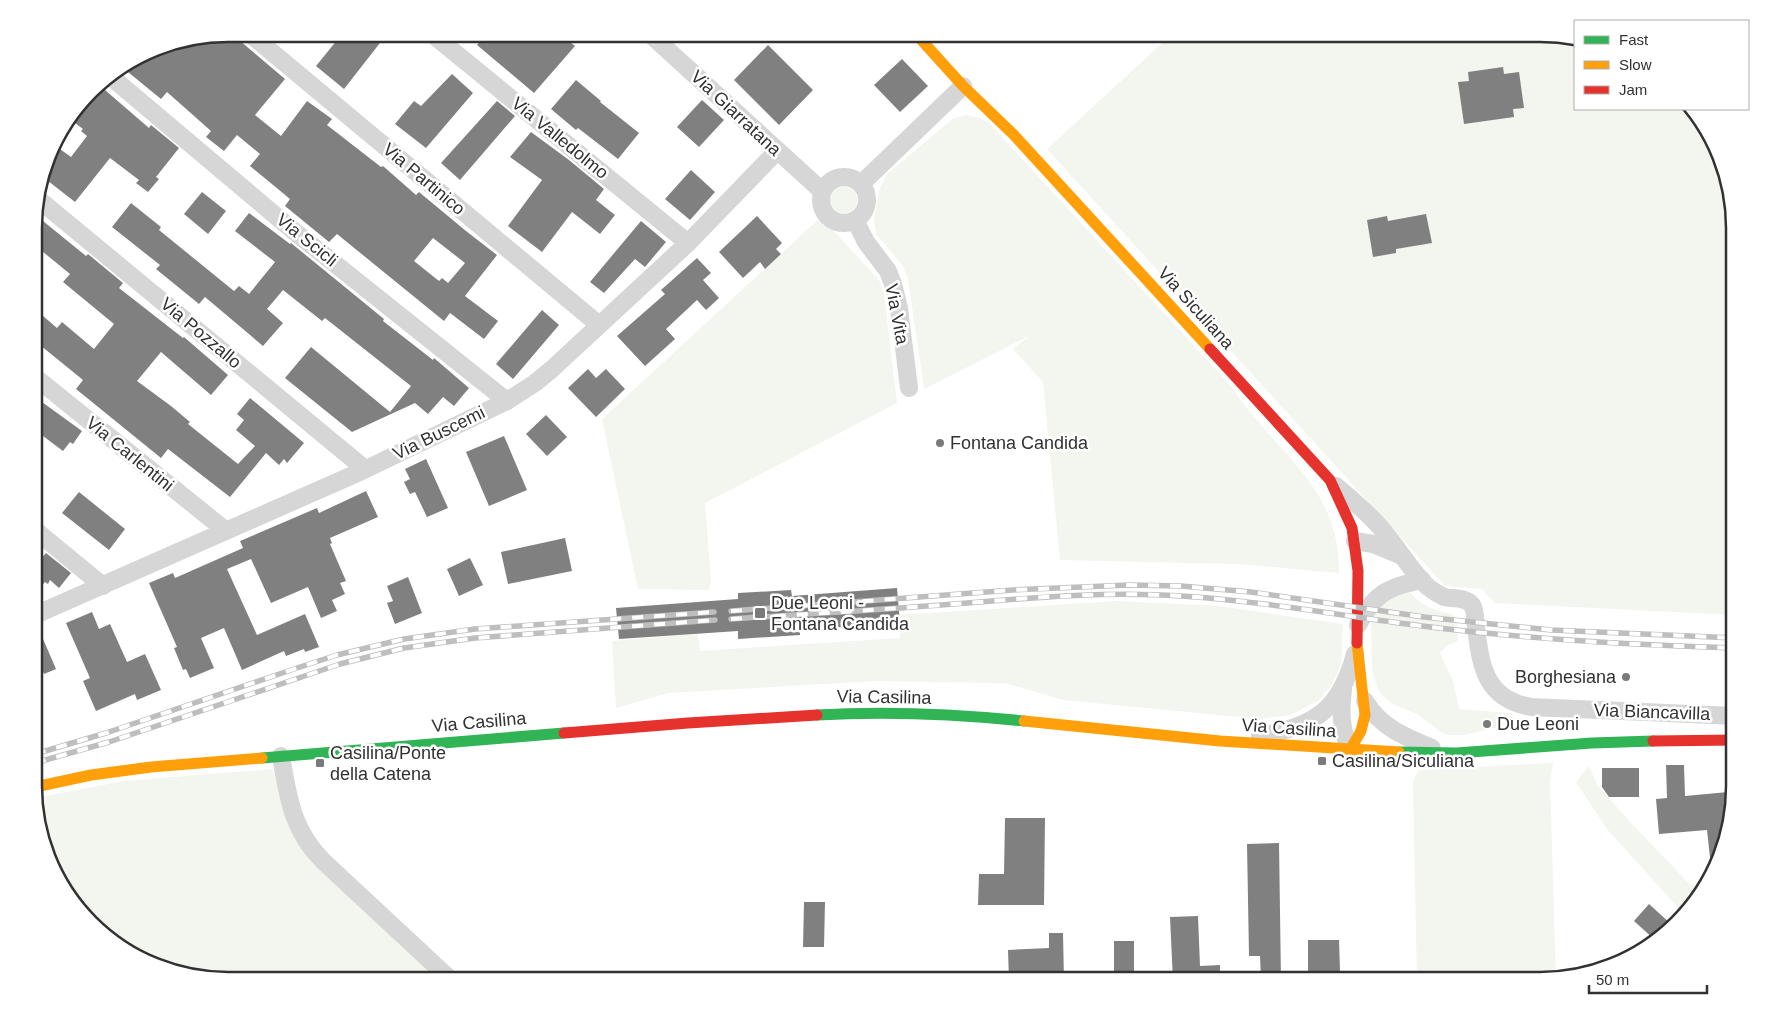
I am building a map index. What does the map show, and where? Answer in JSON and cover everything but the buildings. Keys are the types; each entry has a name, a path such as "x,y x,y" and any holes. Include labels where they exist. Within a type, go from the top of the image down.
{"main road":[{"name":"Via Siculiana","path":"923,42 963,86 1013,134 1330,480 1346,513 1355,541 1359,584 1357,648 1364,701 1364,724 1350,750"},
{"name":"Via Casilina","path":"42,786 123,770 688,723 852,713 923,714 1007,719 1220,741 1350,750 1444,753 1600,742 1726,740"}],"street":[{"name":"Via Partinico","path":"260,42 598,324"},
{"name":"Via Valledolmo","path":"442,42 688,243"},
{"name":"Via Giarratana","path":"659,42 822,192"},
{"name":"Via Scicli","path":"116,81 295,232 507,400"},
{"path":"861,184 963,86"},
{"name":"Via Buscemi","path":"42,612 365,469 507,400 544,376 598,324 688,243 777,151"},
{"path":"840,177 849,177 861,184 866,191 866,210 855,220 844,223 827,216 821,204 822,192 831,181 840,177"},
{"name":"Via Pozzallo","path":"44,204 365,469"},
{"name":"Via Vita","path":"855,220 866,242 888,271 896,292 909,388"},
{"name":"Via Carlentini","path":"42,383 225,530"},
{"path":"1330,480 1377,524 1422,580 1395,586 1379,595 1367,608 1358,626"},
{"path":"42,536 103,586"},
{"path":"1355,541 1373,544 1402,556"},
{"name":"Via Biancavilla","path":"1422,580 1438,594 1462,599 1474,608 1480,654 1490,683 1502,696 1513,702 1540,708 1726,716"},
{"path":"1350,750 1343,731 1340,710 1343,689 1357,648"},
{"path":"1220,741 1268,735 1299,726 1326,709 1343,689"},
{"path":"1364,701 1374,715 1388,728 1444,753"},
{"path":"281,756 292,812 300,832 310,846 323,861 442,972"}],"shaded area":[{"path":"1163,42 1540,42 1565,44 1574,46 1574,110 1684,110 1702,136 1712,157 1717,169 1725,204 1726,615 1495,603 1482,589 1445,586 1047,149"},
{"path":"967,115 989,123 1231,386 1301,471 1316,492 1328,515 1336,542 1339,573 1239,564 1060,560 1043,382 1013,349 1029,336 924,389 908,279 903,266 876,234 874,221 877,204 880,188 887,174 954,118"},
{"path":"843,186 853,190 857,200 853,210 843,214 833,210 829,200 833,190"},
{"path":"821,217 879,280 884,294 897,403 705,503 711,582 709,590 638,589 602,419"},
{"path":"1401,587 1427,606 1454,615 1457,624 1458,641 1448,645 1440,653 1453,681 1459,709 1509,713 1524,727 1498,727 1465,735 1449,735 1442,733 1419,715 1393,704 1385,698 1378,690 1372,671 1371,612"},
{"path":"1117,601 1219,606 1343,624 1341,665 1332,684 1319,700 1291,715 1260,719 1063,700 1005,683 876,681 668,693 616,708 612,641 698,634 700,651 900,638 899,615"},
{"path":"1553,763 1550,781 1556,972 1417,972 1413,783 1418,770"},
{"path":"1589,766 1598,786 1695,890 1680,909 1607,829 1576,782"},
{"path":"272,769 288,812 432,972 216,972 192,969 169,963 135,948 97,918 67,880 52,846 46,823 43,797 124,781"}],"railway":[{"path":"731,611 1013,590 1129,585 1181,586 1251,592 1424,617 1551,630 1726,638"},
{"path":"731,619 1124,594 1242,601 1422,626 1539,638 1726,648"},
{"path":"42,752 106,733 337,655 404,639 475,629 714,612"},
{"path":"42,761 109,742 340,664 404,648 475,638 715,620"}],"traffic: fast":[{"path":"817,715 921,714 1024,721"},
{"path":"262,758 564,733"},
{"path":"1399,752 1457,753 1592,743 1653,741"}],"traffic: slow":[{"path":"923,42 963,86 1013,134 1210,349"},
{"path":"1350,750 1361,731 1365,715 1357,643"},
{"path":"1024,721 1220,741 1399,752"},
{"path":"42,786 91,775 151,767 262,758"}],"traffic: jam":[{"path":"1210,349 1330,480 1352,528 1358,571 1357,643"},
{"path":"564,733 817,715"},
{"path":"1653,741 1726,740"}],"place":[{"name":"Fontana Candida","path":"940,443"},
{"name":"Due Leoni - Fontana Candida","path":"760,613"},
{"name":"Borghesiana","path":"1626,677"},
{"name":"Due Leoni","path":"1487,724"},
{"name":"Casilina/Siculiana","path":"1322,761"},
{"name":"Casilina/Ponte della Catena","path":"320,763"}]}
